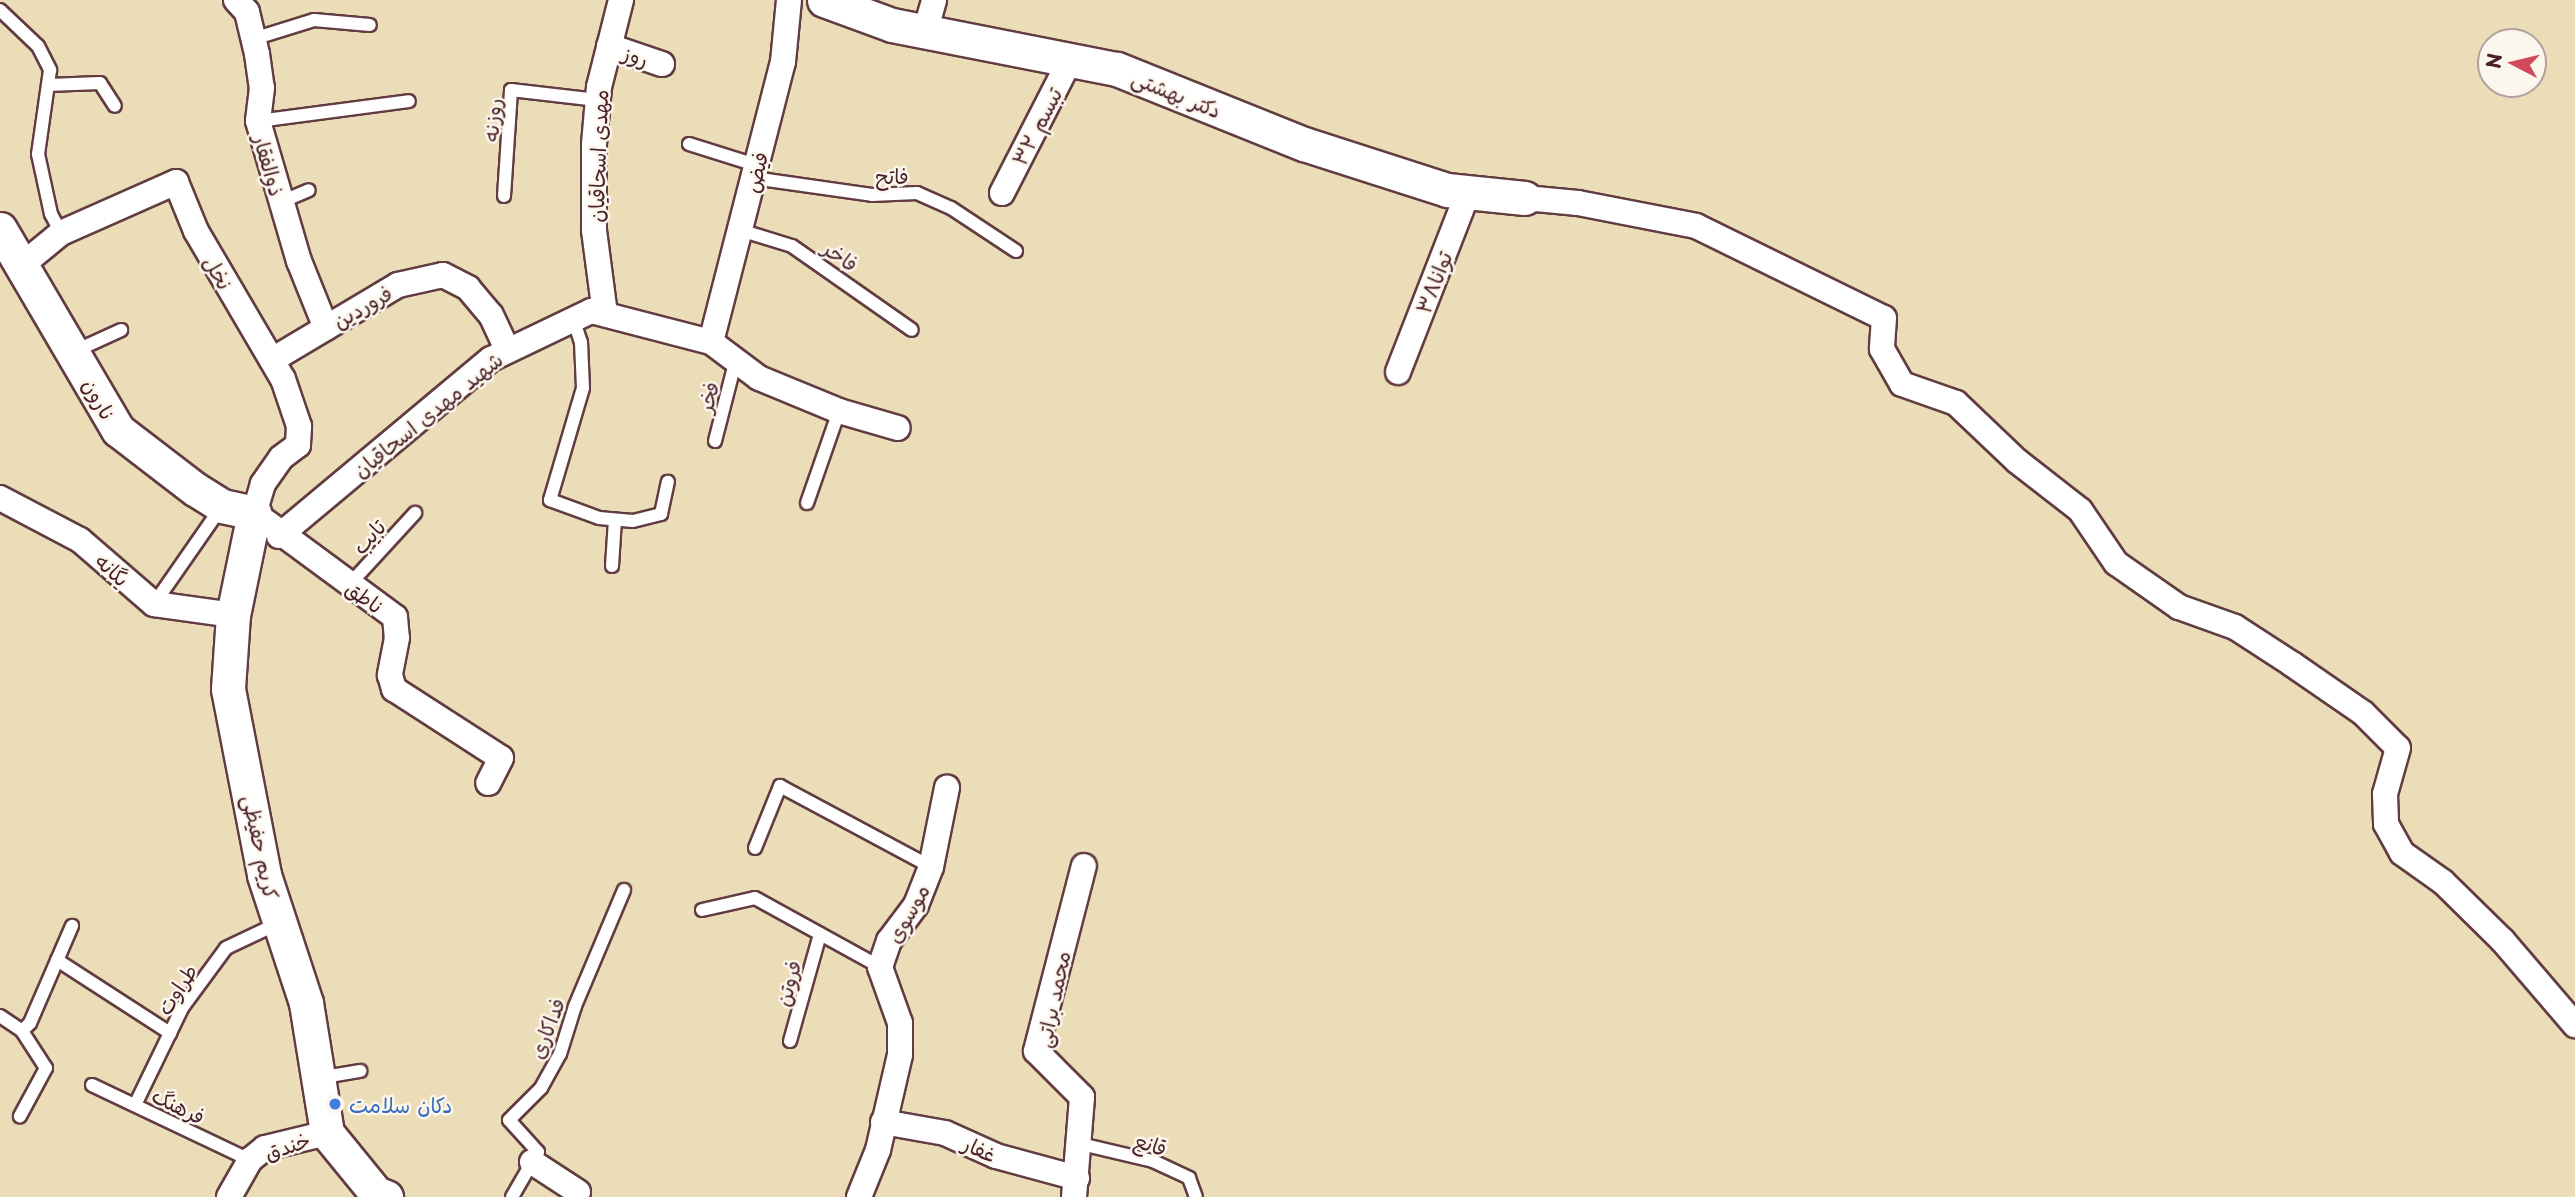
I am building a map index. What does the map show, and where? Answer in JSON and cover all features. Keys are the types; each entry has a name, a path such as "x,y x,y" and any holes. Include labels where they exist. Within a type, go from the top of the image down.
{"street":[{"name":"ذوالفقار","path":"236,0 247,12 262,88 258,121 281,202 326,328"},
{"name":"مهدی اسحاقیان","path":"605,314 594,230 597,100 621,0"},
{"name":"فیض","path":"711,342 783,62 789,0"},
{"name":"دکتر بهشتی","path":"824,0 892,25 1117,69 1304,144 1447,190 1525,198"},
{"path":"925,32 934,0"},
{"name":"روز","path":"609,46 662,64"},
{"name":"تبسم ۳۲","path":"1002,193 1070,60"},
{"name":"نخل","path":"11,263 61,233 176,182 196,231 272,360 299,426 298,445 281,458 263,484 238,510"},
{"name":"توانا۳۸","path":"1398,372 1468,192"},
{"path":"1525,198 1578,203 1696,226 1884,318 1881,349 1902,384 1956,403 2017,461 2080,510 2116,563 2179,607 2235,627 2292,664 2363,713 2398,748 2385,794 2386,824 2402,853 2460,899 2575,1025"},
{"name":"نارون","path":"0,229 11,263 73,352 118,430 238,510"},
{"name":"فروردین","path":"272,360 398,285 443,275 467,288 491,315 507,350"},
{"name":"شهید مهدی اسحاقیان","path":"279,536 491,359 591,310 711,342 735,363 839,411 898,428"},
{"name":"یگانه","path":"0,498 79,540 154,604"},
{"name":"ناطق","path":"238,510 395,617 397,638 390,675 394,689 501,758 488,783"},
{"name":"کریم حفیظی","path":"238,510 228,688 264,875 306,1003 327,1133 378,1196"},
{"path":"154,604 233,615"},
{"name":"موسوی","path":"859,1197 878,1150 900,1055 900,1023 880,967 889,941 916,905 931,867 947,788"},
{"name":"محمد براتی","path":"1076,1188 1082,1097 1075,1084 1047,1067 1036,1051 1084,866"},
{"name":"غفار","path":"883,1122 944,1133 1076,1188"},
{"name":"خندق","path":"229,1197 250,1160 265,1148 327,1133"},
{"path":"532,1162 578,1192"}],"lane":[{"path":"0,10 38,46 50,70 38,154 51,214 61,233"},
{"path":"253,39 314,20 370,25"},
{"path":"48,86 100,83 115,106"},
{"name":"روزنه","path":"504,196 511,90 597,100"},
{"path":"258,121 410,101"},
{"name":"فاتح","path":"689,144 755,172 872,195 917,193 951,208 1016,251"},
{"path":"281,202 309,190"},
{"name":"فاخر","path":"740,230 801,252 912,330"},
{"path":"573,318 581,342 583,388 550,500 615,520 633,521 661,514 668,482"},
{"path":"73,352 121,330"},
{"name":"فخر","path":"715,441 735,363"},
{"path":"807,503 839,411"},
{"path":"154,604 238,510"},
{"name":"تایب","path":"349,585 415,513"},
{"path":"612,566 615,520"},
{"path":"755,848 780,786 931,867"},
{"name":"فداکاری","path":"532,1162 538,1152 509,1120 541,1088 560,1054 575,1006 624,890"},
{"path":"702,910 755,898 880,967"},
{"name":"طراوت","path":"135,1105 182,1008 226,948 280,923"},
{"path":"22,1031 72,926"},
{"name":"فروتن","path":"790,1041 820,934"},
{"path":"57,960 170,1033"},
{"path":"0,1016 22,1031 46,1068 20,1116"},
{"path":"318,1078 360,1072"},
{"name":"فرهنگ","path":"92,1085 250,1160"},
{"name":"قانع","path":"1081,1144 1153,1161 1189,1178 1196,1197"},
{"path":"512,1197 532,1162"}],"place":[{"name":"دکان سلامت","path":"335,1104"}]}
